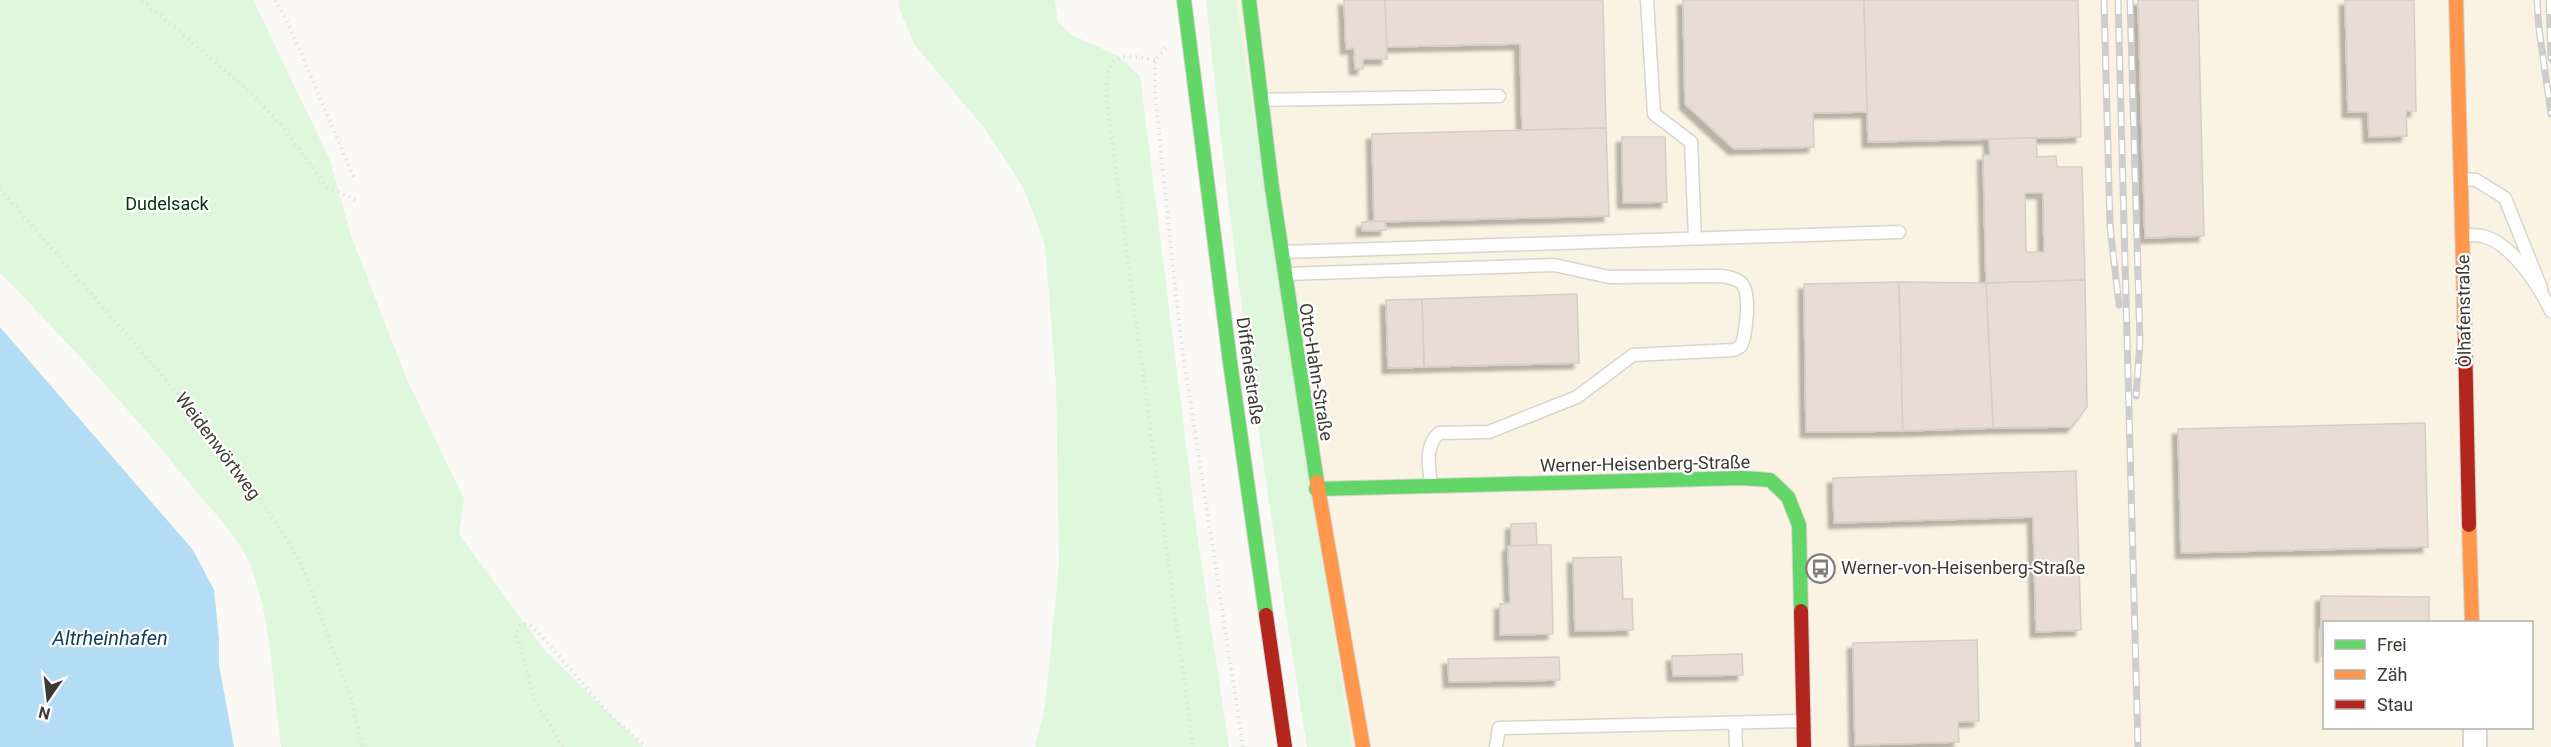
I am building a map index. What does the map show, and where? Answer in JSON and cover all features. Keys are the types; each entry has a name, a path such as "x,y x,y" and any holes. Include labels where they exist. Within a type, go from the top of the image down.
{"street":[{"name":"Diffenéstraße","path":"1184,0 1230,362 1285,747"},
{"name":"Otto-Hahn-Straße","path":"1249,0 1283,274 1316,489 1363,747"},
{"name":"Ölhafenstraße","path":"2456,0 2472,621"},
{"name":"Werner-Heisenberg-Straße","path":"1316,489 1742,478 1770,480 1788,497 1799,525 1804,747"},
{"path":"2475,729 2475,747"}],"lane":[{"path":"1647,0 1654,114 1691,142 1695,238"},
{"path":"1260,100 1498,96"},
{"path":"2462,179 2476,180 2505,198 2551,311"},
{"path":"1280,252 1899,232"},
{"path":"2463,235 2484,236 2512,253 2541,288"},
{"path":"1283,274 1554,265 1609,277 1720,276 1731,278 1744,286 1747,292 1746,330 1741,346 1734,351 1633,355 1577,397 1489,432 1439,433 1430,441 1428,451 1431,486"},
{"path":"1496,747 1499,728 1804,721"},
{"path":"1735,723 1736,747"}],"path":[{"path":"142,0 250,92 281,125 327,187 356,200"},
{"path":"275,0 293,34 355,180"},
{"path":"1187,26 1155,60 1155,95 1180,333 1243,747"},
{"path":"1155,60 1127,55 1112,62 1106,77 1107,103 1193,747"},
{"name":"Weidenwörtweg","path":"0,189 173,388 279,526 301,563 351,698 362,747"},
{"path":"563,747 535,700 516,634 520,625 529,624 539,633 609,714 646,747"}],"shaded area":[{"path":"1236,0 2551,0 2551,747 1352,747"}],"green space":[{"name":"Dudelsack","path":"0,0 253,0 330,160 351,236 408,382 464,499 459,534 545,651 644,747 281,747 268,633 258,588 246,556 226,526 124,406 0,273"},
{"path":"899,0 1055,0 1058,22 1072,35 1118,56 1140,76 1198,541 1229,747 1035,747 1045,707 1059,563 1056,383 1045,244 1023,187 985,129 914,44 898,5"},
{"path":"1206,0 1236,0 1352,747 1307,747 1251,374"}],"water":[{"name":"Altrheinhafen","path":"0,327 193,550 214,590 219,665 234,747 0,747"}],"building":[{"path":"1344,0 1385,0 1387,59 1363,59 1363,69 1355,69 1354,48 1346,49"},
{"path":"1385,0 1603,0 1606,128 1522,130 1520,44 1387,47"},
{"path":"1683,0 1864,0 1867,112 1813,113 1814,147 1734,149 1685,104"},
{"path":"1864,0 2078,0 2081,137 1868,142"},
{"path":"2138,0 2198,0 2204,236 2145,238"},
{"path":"2345,0 2414,0 2416,111 2406,111 2407,136 2369,137 2368,112 2348,112"},
{"path":"1606,128 1609,216 1374,222 1372,134"},
{"path":"1622,137 1665,137 1667,202 1623,203"},
{"path":"2036,138 2037,157 2056,156 2057,167 2082,167 2085,280 1986,283 1983,155 1990,155 1989,139","holes":["2025,193 2043,193 2044,252 2026,252"]},
{"path":"1385,221 1386,230 1362,231 1362,222"},
{"path":"2085,280 2087,407 2072,427 1993,428 1986,283"},
{"path":"1899,282 1903,431 1806,432 1804,284"},
{"path":"1899,282 1986,283 1993,428 1903,431"},
{"path":"1577,294 1579,363 1424,367 1422,299"},
{"path":"1422,299 1424,367 1388,368 1386,300"},
{"path":"2425,423 2428,547 2181,553 2178,429"},
{"path":"2076,471 2081,630 2036,632 2033,517 1834,523 1833,478"},
{"path":"1536,523 1537,545 1511,546 1511,524"},
{"path":"1551,545 1553,634 1500,635 1500,604 1510,603 1508,546"},
{"path":"1621,557 1623,599 1632,599 1633,630 1575,631 1573,558"},
{"path":"2321,596 2429,597 2429,621 2323,621 2323,656 2321,656"},
{"path":"1977,640 1979,721 1958,722 1959,742 1855,745 1853,643"},
{"path":"1742,654 1743,675 1673,676 1672,656"},
{"path":"1559,657 1560,680 1449,682 1448,659"}],"railway":[{"path":"2104,0 2110,226 2119,305"},
{"path":"2118,0 2138,747"},
{"path":"2130,0 2140,342 2136,396"},
{"path":"2537,0 2551,114"},
{"path":"2549,0 2551,59"}],"traffic: fast":[{"path":"1184,0 1230,362 1266,615"},
{"path":"1249,0 1272,188 1317,482"},
{"path":"1316,489 1742,478 1770,480 1788,497 1799,525 1801,611"}],"traffic: slow":[{"path":"2456,0 2465,339"},
{"path":"1317,482 1363,747"},
{"path":"2469,525 2472,621"}],"traffic: jam":[{"path":"2465,339 2469,525"},
{"path":"1801,611 1804,747"},
{"path":"1266,615 1285,747"}],"place":[{"name":"Werner-von-Heisenberg-Straße","path":"1820,568"}]}
